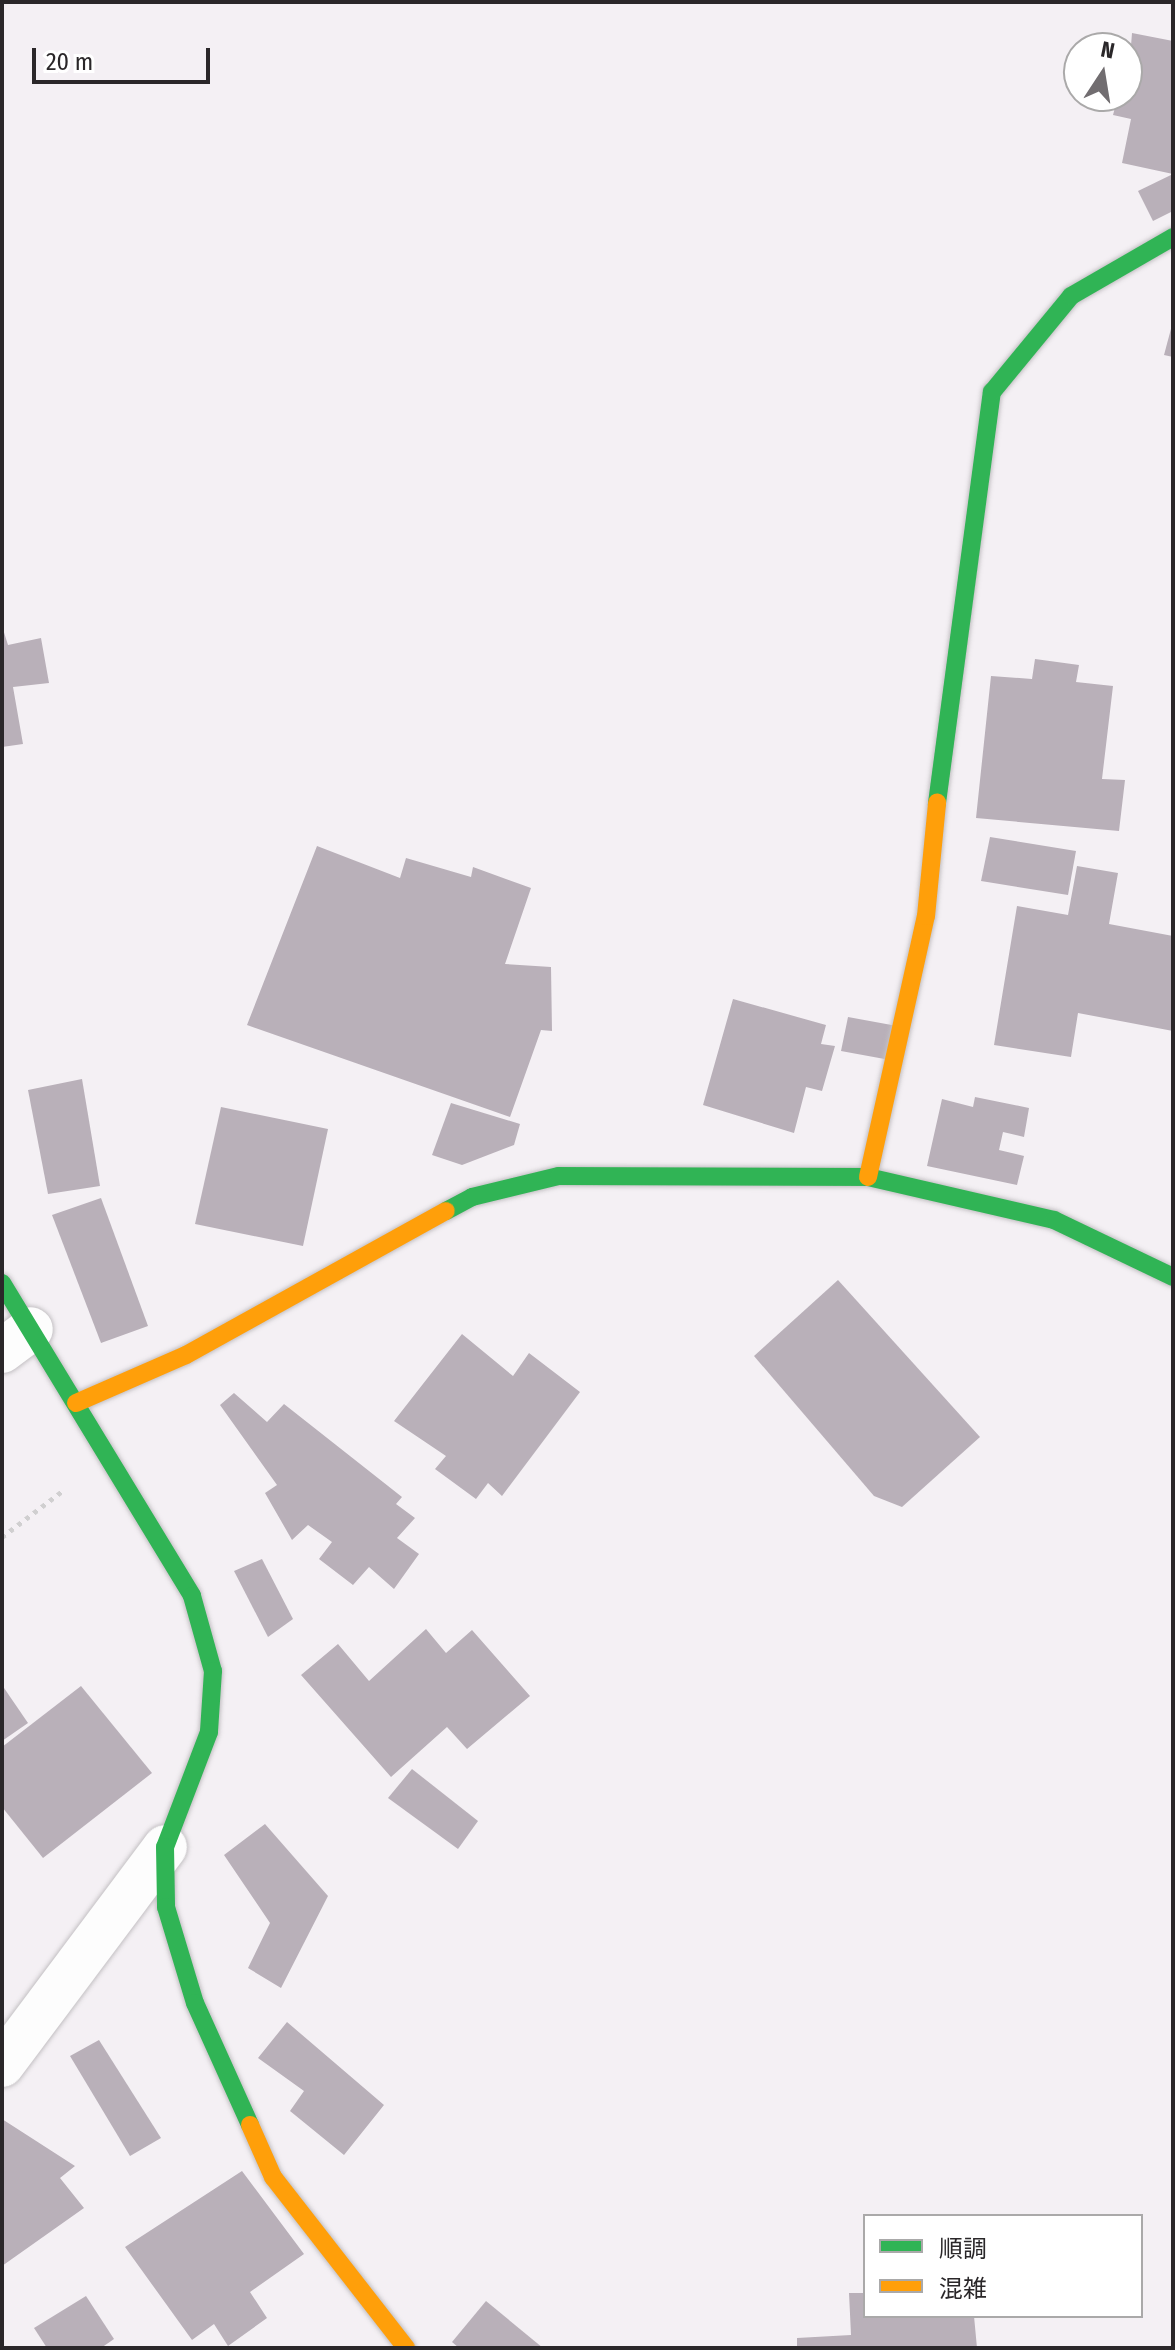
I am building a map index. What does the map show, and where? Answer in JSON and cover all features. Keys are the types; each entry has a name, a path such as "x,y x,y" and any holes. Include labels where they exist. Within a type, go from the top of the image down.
{"street":[{"path":"868,1177 926,916 953,646 992,392 1071,296 1173,237"},
{"path":"76,1403 186,1355 472,1197 559,1176 868,1177 1054,1220 1173,1277"},
{"path":"2,1283 16,1340 76,1403 192,1596 213,1671 209,1732 165,1847 2,2065"},
{"path":"165,1847 166,1907 195,2003 273,2177 406,2348"}],"path":[{"path":"2,1537 108,1456"}],"building":[{"path":"1143,35 1173,41 1173,174 1122,163 1131,119 1113,115 1114,112 1143,112"},
{"path":"1173,174 1173,211 1153,221 1138,191"},
{"path":"1173,325 1173,357 1164,355"},
{"path":"2,626 8,645 41,638 49,683 13,687 23,744 2,747"},
{"path":"1035,659 1079,665 1076,682 1113,686 1102,779 1125,780 1119,831 976,818 991,676 1032,679"},
{"path":"990,837 1076,851 1068,895 981,881"},
{"path":"317,846 400,878 406,858 471,877 473,867 531,888 505,964 551,967 552,1031 541,1030 510,1117 247,1025"},
{"path":"1077,866 1118,873 1109,924 1173,936 1173,1031 1078,1013 1071,1057 994,1045 1017,906 1068,915"},
{"path":"733,999 826,1025 821,1044 835,1046 822,1091 806,1087 794,1133 703,1105"},
{"path":"848,1017 897,1026 890,1060 841,1051"},
{"path":"82,1079 100,1186 48,1194 28,1090"},
{"path":"975,1097 1029,1108 1024,1137 1003,1132 999,1150 1024,1156 1017,1185 927,1166 942,1099 973,1107"},
{"path":"451,1103 520,1124 514,1145 462,1165 432,1155"},
{"path":"221,1107 328,1129 303,1246 195,1224"},
{"path":"101,1198 148,1326 101,1343 52,1215"},
{"path":"838,1280 980,1437 902,1507 874,1496 754,1356"},
{"path":"462,1334 513,1376 529,1353 580,1392 502,1496 488,1483 476,1499 435,1469 446,1456 394,1421"},
{"path":"234,1393 267,1422 284,1404 402,1497 396,1504 415,1518 397,1538 419,1554 394,1589 369,1567 353,1585 319,1559 332,1542 308,1525 292,1540 265,1493 277,1485 220,1405"},
{"path":"262,1559 293,1619 268,1637 234,1571"},
{"path":"426,1629 446,1653 472,1630 530,1696 467,1749 447,1727 391,1777 301,1675 338,1644 369,1681"},
{"path":"2,1685 28,1723 2,1741"},
{"path":"81,1686 152,1773 43,1858 2,1807 2,1747"},
{"path":"412,1769 478,1821 458,1849 388,1798"},
{"path":"265,1824 328,1896 281,1988 248,1968 270,1923 224,1855"},
{"path":"287,2022 384,2105 344,2155 290,2111 304,2091 258,2058"},
{"path":"99,2040 161,2138 130,2156 70,2056"},
{"path":"2,2119 75,2166 60,2178 84,2208 2,2266"},
{"path":"242,2171 304,2254 250,2292 267,2318 228,2346 214,2324 192,2340 125,2247"},
{"path":"849,2293 863,2293 863,2318 974,2318 977,2348 797,2348 797,2338 851,2335"},
{"path":"86,2296 114,2339 101,2348 47,2348 34,2328"},
{"path":"486,2301 543,2348 459,2348 452,2342"}],"traffic: fast":[{"path":"937,803 992,392 1071,296 1173,237"},
{"path":"446,1211 472,1197 559,1176 868,1177 1054,1220 1173,1277"},
{"path":"2,1283 192,1596 213,1671 209,1732 165,1847 166,1907 195,2003 250,2125"}],"traffic: slow":[{"path":"868,1177 926,916 937,803"},
{"path":"76,1403 186,1355 446,1211"},
{"path":"250,2125 273,2177 406,2348"}]}
